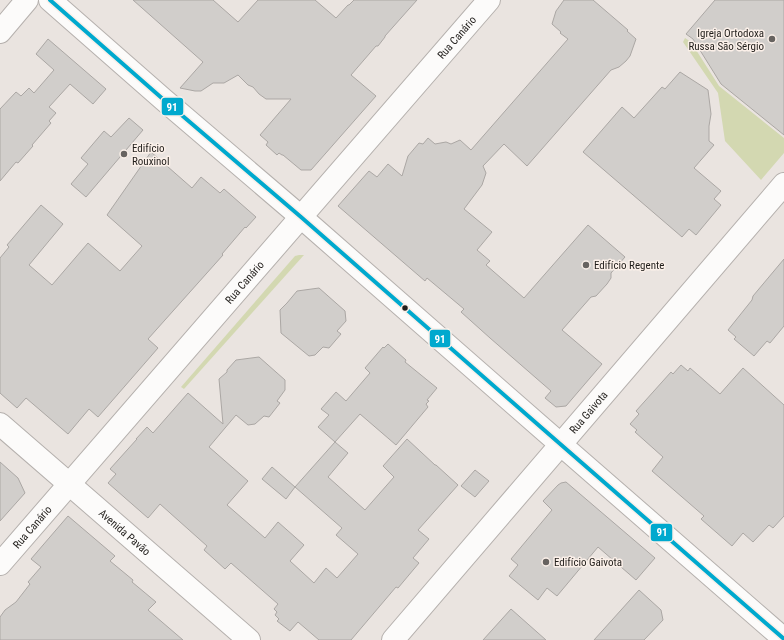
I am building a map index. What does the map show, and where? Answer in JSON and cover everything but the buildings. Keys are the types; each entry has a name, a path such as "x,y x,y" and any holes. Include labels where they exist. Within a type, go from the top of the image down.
{"street":[{"path":"0,32 28,0"},
{"path":"50,0 784,639"},
{"name":"Rua Canário","path":"0,564 489,0"},
{"name":"Rua Gaivota","path":"393,640 784,184"},
{"name":"Avenida Pavão","path":"0,424 249,640"}],"green space":[{"path":"685,38 691,42 719,86 784,138 784,153 761,180 725,141 718,93 683,42"},
{"path":"304,255 184,389 181,387 295,256"}],"transit line":[{"name":"91","path":"50,0 784,639"}],"place":[{"name":"Igreja Ortodoxa Russa São Sérgio","path":"772,39"},
{"name":"Edifício Rouxinol","path":"124,154"},
{"name":"Edifício Regente","path":"586,265"},
{"name":"Edifício Gaivota","path":"546,562"}]}
